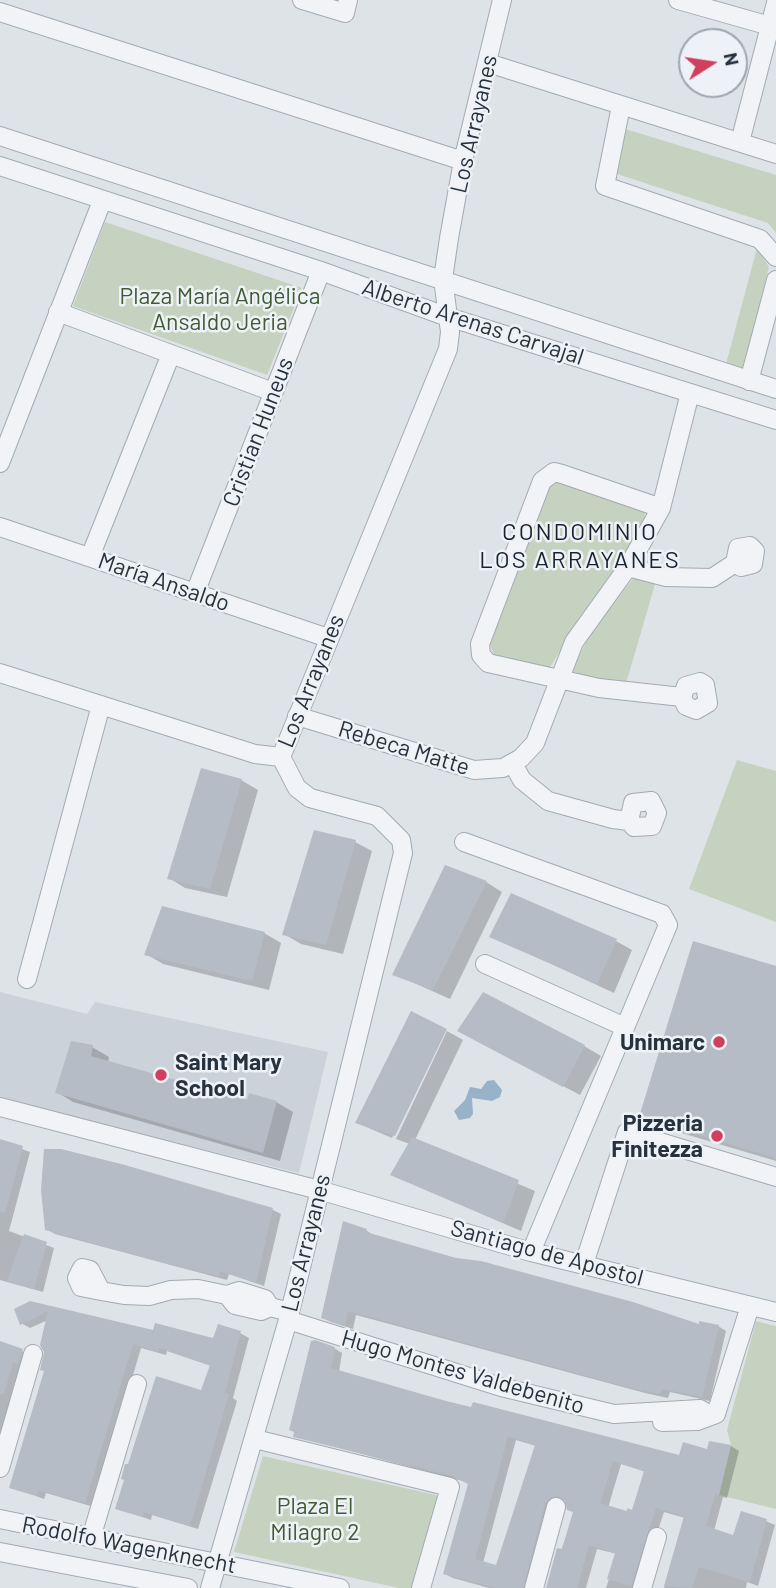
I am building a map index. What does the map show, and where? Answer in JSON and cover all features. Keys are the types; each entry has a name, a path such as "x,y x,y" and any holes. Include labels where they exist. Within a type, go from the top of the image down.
{"street":[{"path":"302,0 345,13 348,0"},
{"name":"Los Arrayanes","path":"210,1588 289,1316 403,853 401,840 377,816 310,797 297,788 281,757 447,349 450,332 445,316 443,279 463,161 502,0"},
{"path":"678,0 770,26"},
{"path":"740,142 776,3"},
{"path":"0,12 463,161"},
{"path":"488,63 776,154"},
{"path":"621,106 605,186 760,239 776,257"},
{"name":"Alberto Arenas Carvajal","path":"0,136 776,389"},
{"name":"Alberto Arenas Carvajal","path":"0,166 321,271 445,316 776,420"},
{"path":"170,222 181,195"},
{"path":"0,463 102,201"},
{"name":"Cristian Huneus","path":"195,593 321,271"},
{"path":"748,381 776,280"},
{"path":"58,312 274,392"},
{"path":"90,557 171,354"},
{"path":"629,821 548,801 522,780 513,764 535,743 574,642 628,566 661,508 690,393"},
{"path":"661,508 554,472 542,481 481,644 481,655 488,663 559,679 633,694 682,696"},
{"name":"María Ansaldo","path":"0,527 328,638"},
{"path":"628,566 693,580 712,578 735,563"},
{"path":"0,673 255,754 281,757"},
{"path":"27,979 101,705"},
{"name":"Rebeca Matte","path":"297,716 474,770 493,770 513,764"},
{"path":"464,842 662,914 668,925 531,1252"},
{"path":"485,964 625,1027"},
{"name":"Santiago de Apostol","path":"0,1108 319,1190 531,1252 776,1312"},
{"path":"584,1265 627,1132 776,1177"},
{"name":"Hugo Montes Valdebenito","path":"101,1291 149,1296 171,1290 198,1289 227,1295 239,1291 265,1299 270,1307 289,1316 501,1387 614,1414 639,1415 655,1410 700,1409 709,1415 716,1414 750,1306"},
{"path":"0,1468 33,1354"},
{"path":"91,1538 137,1384"},
{"path":"255,1440 450,1487 421,1588"},
{"path":"534,1588 556,1507"},
{"name":"Rodolfo Wagenknecht","path":"0,1519 340,1588"},
{"path":"642,1588 657,1537"},
{"name":"Rodolfo Wagenknecht","path":"0,1552 188,1588"}],"shaded area":[{"name":"Saint Mary School","path":"0,992 87,1014 95,1002 328,1052 299,1173 0,1099"}],"green space":[{"path":"622,128 776,175 776,233 768,223 614,173"},
{"name":"Plaza María Angélica Ansaldo Jeria","path":"105,222 302,288 267,375 73,306"},
{"path":"757,248 769,267 743,369 726,364"},
{"path":"560,480 646,509 642,526 624,558 577,623 547,672 494,655 490,645 546,487"},
{"path":"636,575 656,581 625,687 598,682 572,671 592,629"},
{"path":"737,760 776,771 776,922 689,889"},
{"path":"756,1321 776,1326 776,1509 719,1495 731,1445 727,1430"},
{"name":"Plaza El Milagro 2","path":"263,1456 436,1495 441,1501 415,1588 399,1588 234,1552"}],"water":[{"path":"494,1080 502,1090 500,1097 492,1101 472,1098 473,1114 470,1118 459,1120 454,1111 465,1100 470,1087 481,1089 487,1081"}],"building":[{"path":"201,768 242,779 210,889 167,879"},
{"path":"314,830 356,840 326,945 282,935"},
{"path":"445,865 487,881 433,990 392,975"},
{"path":"511,893 617,939 597,984 489,937"},
{"path":"162,906 265,932 252,981 144,955"},
{"name":"Unimarc","path":"693,941 776,966 776,1158 639,1117"},
{"path":"483,992 585,1045 563,1087 457,1031"},
{"path":"411,1011 447,1029 395,1136 355,1123"},
{"path":"71,1041 93,1045 91,1056 247,1100 249,1093 277,1101 263,1153 55,1093"},
{"path":"412,1137 519,1180 503,1223 390,1175"},
{"path":"0,1139 23,1146 5,1213 0,1212"},
{"path":"44,1149 61,1149 125,1165 273,1208 256,1283 220,1271 219,1276 178,1267 45,1230 41,1190"},
{"path":"343,1221 367,1229 366,1232 456,1258 481,1261 633,1302 699,1324 699,1321 719,1325 702,1397 662,1389 660,1394 635,1389 348,1311 345,1326 321,1318"},
{"path":"24,1234 47,1242 34,1289 7,1281"},
{"path":"30,1301 153,1330 155,1323 213,1338 218,1324 241,1331 225,1393 229,1394 190,1526 144,1512 142,1517 115,1509 124,1480 121,1479 125,1464 128,1464 156,1376 201,1390 210,1365 159,1348 158,1352 133,1344 85,1503 38,1490 36,1496 9,1488 44,1371 40,1370 44,1352 40,1345 48,1311 20,1325 14,1309"},
{"path":"0,1341 23,1349 18,1364 13,1362 4,1394 0,1394"},
{"path":"311,1341 335,1347 331,1368 446,1401 471,1407 473,1402 679,1455 683,1442 707,1449 709,1441 731,1445 719,1495 715,1494 706,1526 733,1535 741,1511 767,1519 750,1582 699,1567 692,1588 664,1586 684,1516 656,1508 631,1586 607,1579 615,1553 589,1545 577,1588 546,1588 557,1548 562,1549 573,1512 567,1510 564,1500 558,1496 549,1499 545,1504 523,1588 497,1588 443,1574 468,1484 453,1476 293,1437 294,1432 289,1430","holes":["508,1436 535,1445 496,1565 475,1559","613,1461 644,1471 632,1510 600,1503"]}],"place":[{"name":"Unimarc","path":"719,1042"},
{"name":"Saint Mary School","path":"161,1075"},
{"name":"Pizzeria Finitezza","path":"717,1136"}],"district":[{"name":"CONDOMINIO LOS ARRAYANES","path":"580,546"}]}
